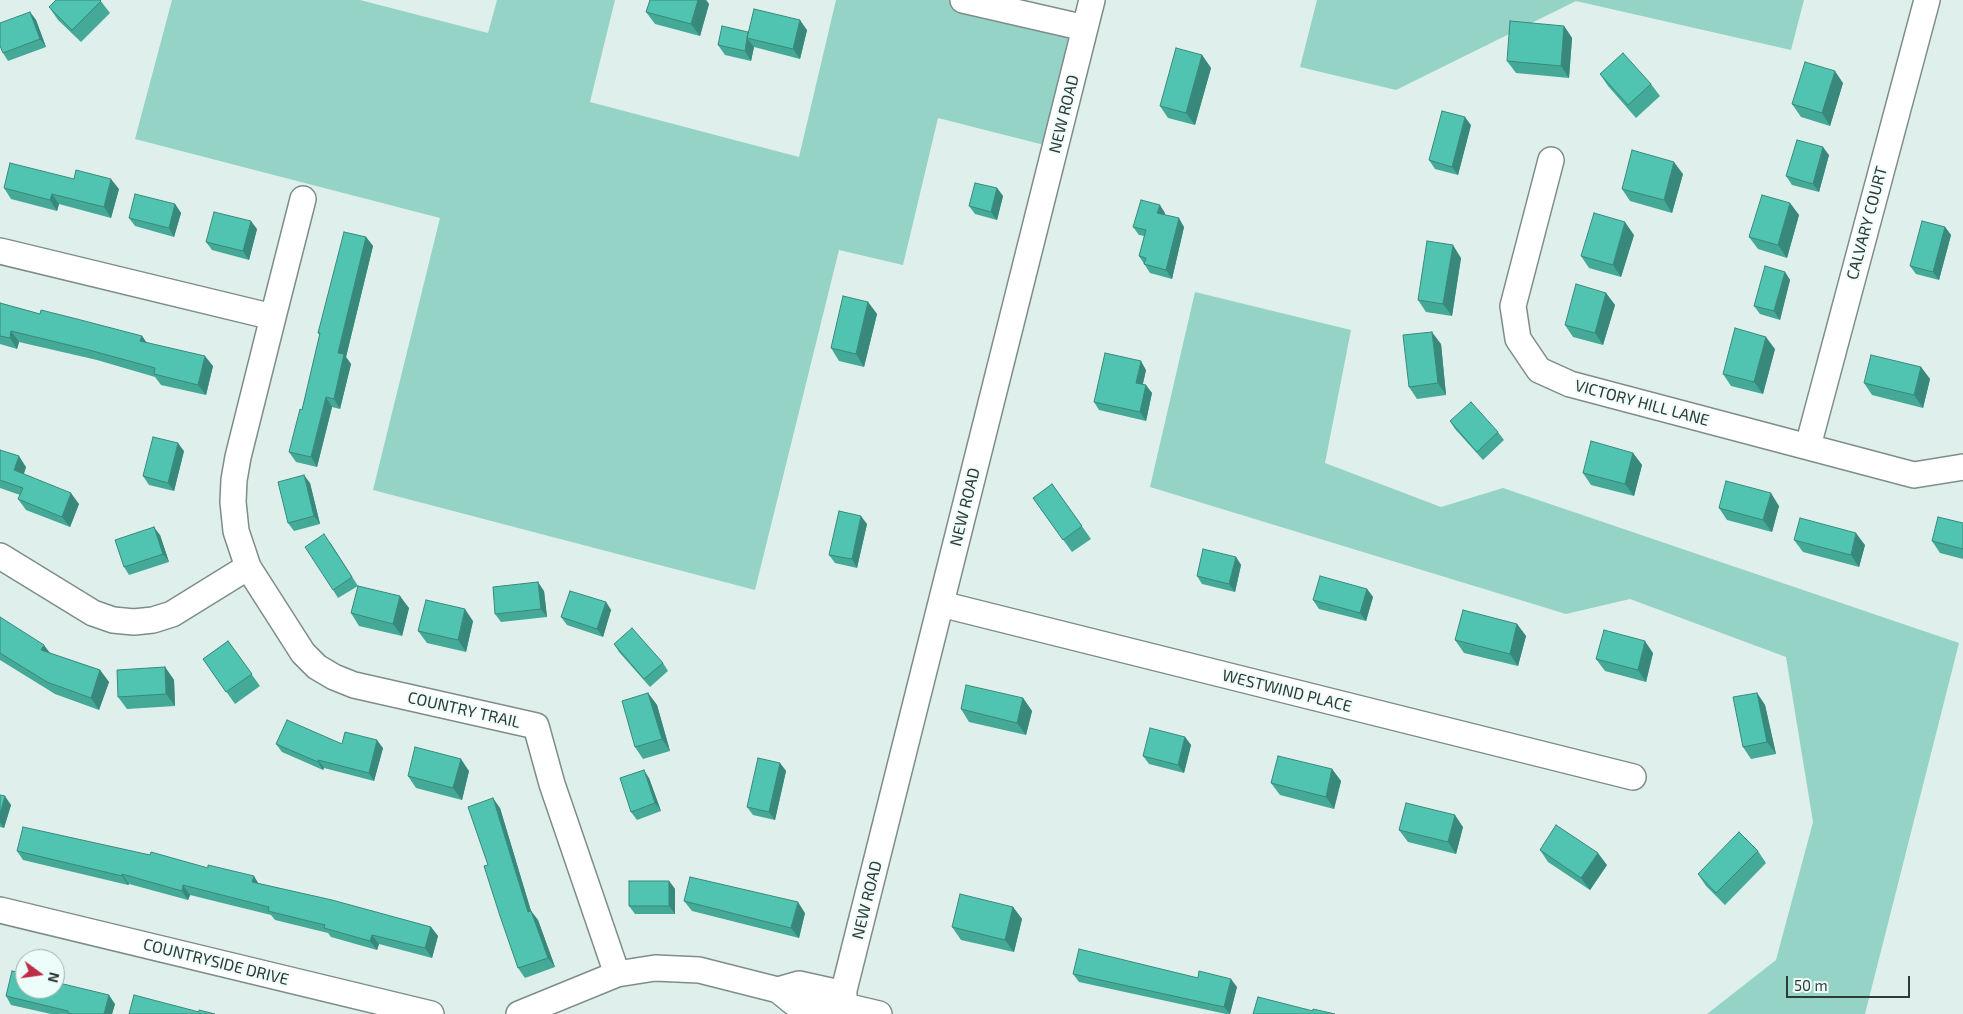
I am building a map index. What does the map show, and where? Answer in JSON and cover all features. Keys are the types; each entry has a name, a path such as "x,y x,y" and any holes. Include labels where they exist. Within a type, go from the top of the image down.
{"street":[{"path":"963,0 1085,28"},
{"name":"NEW ROAD","path":"839,1007 1092,0"},
{"name":"CALVARY COURT","path":"1808,446 1927,0"},
{"name":"VICTORY HILL LANE","path":"1551,160 1513,306 1518,339 1539,370 1570,384 1914,475 1963,467"},
{"name":"COUNTRY TRAIL","path":"303,199 238,457 233,502 236,531 248,567 303,653 317,667 334,677 354,685 536,726 552,784 617,974"},
{"path":"0,251 272,317"},
{"path":"0,556 92,613 113,620 134,622 154,620 172,614 248,567"},
{"name":"WESTWIND PLACE","path":"941,604 1633,777"},
{"name":"COUNTRYSIDE DRIVE","path":"0,910 431,1014"},
{"path":"518,1014 617,974 655,968 699,970 778,990 794,1003 839,1007 879,1014"}],"green space":[{"path":"172,0 360,0 488,33 497,0 615,0 590,102 799,157 836,0 963,0 1085,28 1056,148 938,118 903,265 839,250 755,590 373,490 440,218 135,139"},
{"path":"1317,0 1804,0 1791,50 1576,1 1396,90 1300,67"},
{"path":"1195,292 1351,330 1325,463 1441,507 1503,488 1959,643 1865,1014 1707,1014 1776,960 1813,822 1786,657 1630,599 1566,614 1150,487"}],"building":[{"path":"56,0 101,1 72,30 49,7"},
{"path":"650,0 698,0 691,24 646,12"},
{"path":"754,9 800,20 793,49 747,38"},
{"path":"30,12 40,39 3,53 0,46 0,23"},
{"path":"1510,21 1564,26 1561,66 1507,61"},
{"path":"722,26 748,32 745,51 718,45"},
{"path":"1176,48 1202,55 1186,113 1160,106"},
{"path":"1623,53 1651,84 1628,105 1600,74"},
{"path":"1805,62 1835,71 1822,113 1792,104"},
{"path":"1442,111 1465,117 1452,167 1429,160"},
{"path":"1797,140 1823,147 1813,184 1786,176"},
{"path":"1632,150 1674,162 1664,200 1622,189"},
{"path":"10,163 74,179 76,170 111,179 104,207 52,194 50,200 4,188"},
{"path":"975,183 997,188 991,212 969,206"},
{"path":"135,194 175,204 169,228 129,218"},
{"path":"1762,195 1790,203 1778,245 1749,237"},
{"path":"1141,200 1160,205 1157,213 1179,218 1166,270 1144,264 1146,258 1139,256 1146,230 1133,227"},
{"path":"214,212 251,221 243,251 206,242"},
{"path":"1594,213 1625,222 1613,265 1581,256"},
{"path":"1922,221 1945,227 1933,272 1910,266"},
{"path":"344,232 366,237 338,353 344,354 334,399 326,397 311,457 289,452 300,409 302,410 320,333 318,333"},
{"path":"1427,241 1453,245 1443,304 1418,300"},
{"path":"1765,266 1785,272 1774,311 1754,306"},
{"path":"1576,284 1606,293 1595,333 1565,325"},
{"path":"843,296 868,302 856,354 831,348"},
{"path":"0,303 40,314 41,310 77,319 142,336 140,341 205,356 198,385 154,374 155,368 89,350 11,331 10,338 0,336"},
{"path":"1735,328 1766,337 1754,382 1723,374"},
{"path":"1432,332 1438,383 1409,387 1403,335"},
{"path":"1105,353 1141,361 1136,383 1146,385 1140,412 1094,402"},
{"path":"1871,355 1921,367 1914,395 1864,383"},
{"path":"1471,402 1498,432 1477,452 1450,421"},
{"path":"153,437 178,443 168,483 143,476"},
{"path":"1591,441 1633,453 1625,484 1583,473"},
{"path":"0,450 19,456 14,470 71,493 62,517 18,499 23,488 0,480"},
{"path":"304,475 314,516 288,523 278,482"},
{"path":"1726,481 1771,493 1763,520 1719,508"},
{"path":"1052,484 1082,526 1063,540 1033,498"},
{"path":"839,511 861,516 852,559 829,555"},
{"path":"1938,517 1963,523 1963,549 1932,541"},
{"path":"1800,518 1856,533 1851,555 1794,540"},
{"path":"154,527 163,554 124,567 115,540"},
{"path":"324,534 352,577 333,590 305,547"},
{"path":"1203,549 1236,557 1229,584 1197,576"},
{"path":"1320,576 1367,589 1360,613 1313,600"},
{"path":"538,582 541,609 495,614 493,587"},
{"path":"358,586 400,596 393,624 351,613"},
{"path":"570,591 606,602 597,629 561,617"},
{"path":"426,600 465,609 458,640 418,631"},
{"path":"1463,610 1517,624 1510,654 1455,640"},
{"path":"0,617 44,645 41,650 100,670 91,698 47,682 0,653"},
{"path":"632,628 663,663 644,679 614,644"},
{"path":"1604,630 1645,641 1638,670 1596,659"},
{"path":"228,641 252,674 226,692 203,659"},
{"path":"165,667 166,694 118,697 117,670"},
{"path":"966,685 1023,698 1017,723 961,709"},
{"path":"648,693 662,739 635,747 622,701"},
{"path":"1757,693 1767,742 1743,747 1733,697"},
{"path":"287,720 342,744 345,732 377,740 369,773 318,760 318,762 276,744"},
{"path":"1150,728 1185,737 1178,765 1143,756"},
{"path":"415,747 461,759 453,788 408,776"},
{"path":"1278,756 1332,769 1326,797 1271,783"},
{"path":"758,758 780,763 769,812 747,807"},
{"path":"644,770 655,803 631,812 620,778"},
{"path":"0,795 5,796 0,814"},
{"path":"493,798 528,912 531,911 548,958 518,968 484,866 488,865 468,807"},
{"path":"1406,803 1455,815 1448,842 1399,830"},
{"path":"1556,825 1598,853 1581,878 1540,850"},
{"path":"23,827 150,855 151,852 208,868 208,865 254,876 252,882 332,900 431,927 425,948 372,935 370,941 324,928 325,925 268,911 269,907 183,885 182,891 122,874 122,876 17,851"},
{"path":"1739,832 1758,851 1716,893 1698,874"},
{"path":"690,877 798,902 791,928 684,901"},
{"path":"629,881 669,881 669,906 629,906"},
{"path":"960,894 1013,907 1005,940 952,927"},
{"path":"1079,949 1198,978 1199,971 1231,979 1224,1007 1073,974"},
{"path":"12,971 15,972 15,998 6,996"},
{"path":"65,984 109,995 104,1014 72,1014 68,1013 68,1011 18,999 65,999"},
{"path":"134,995 199,1012 199,1010 215,1014 129,1014"},
{"path":"1258,997 1313,1011 1313,1009 1335,1014 1253,1014"}]}
